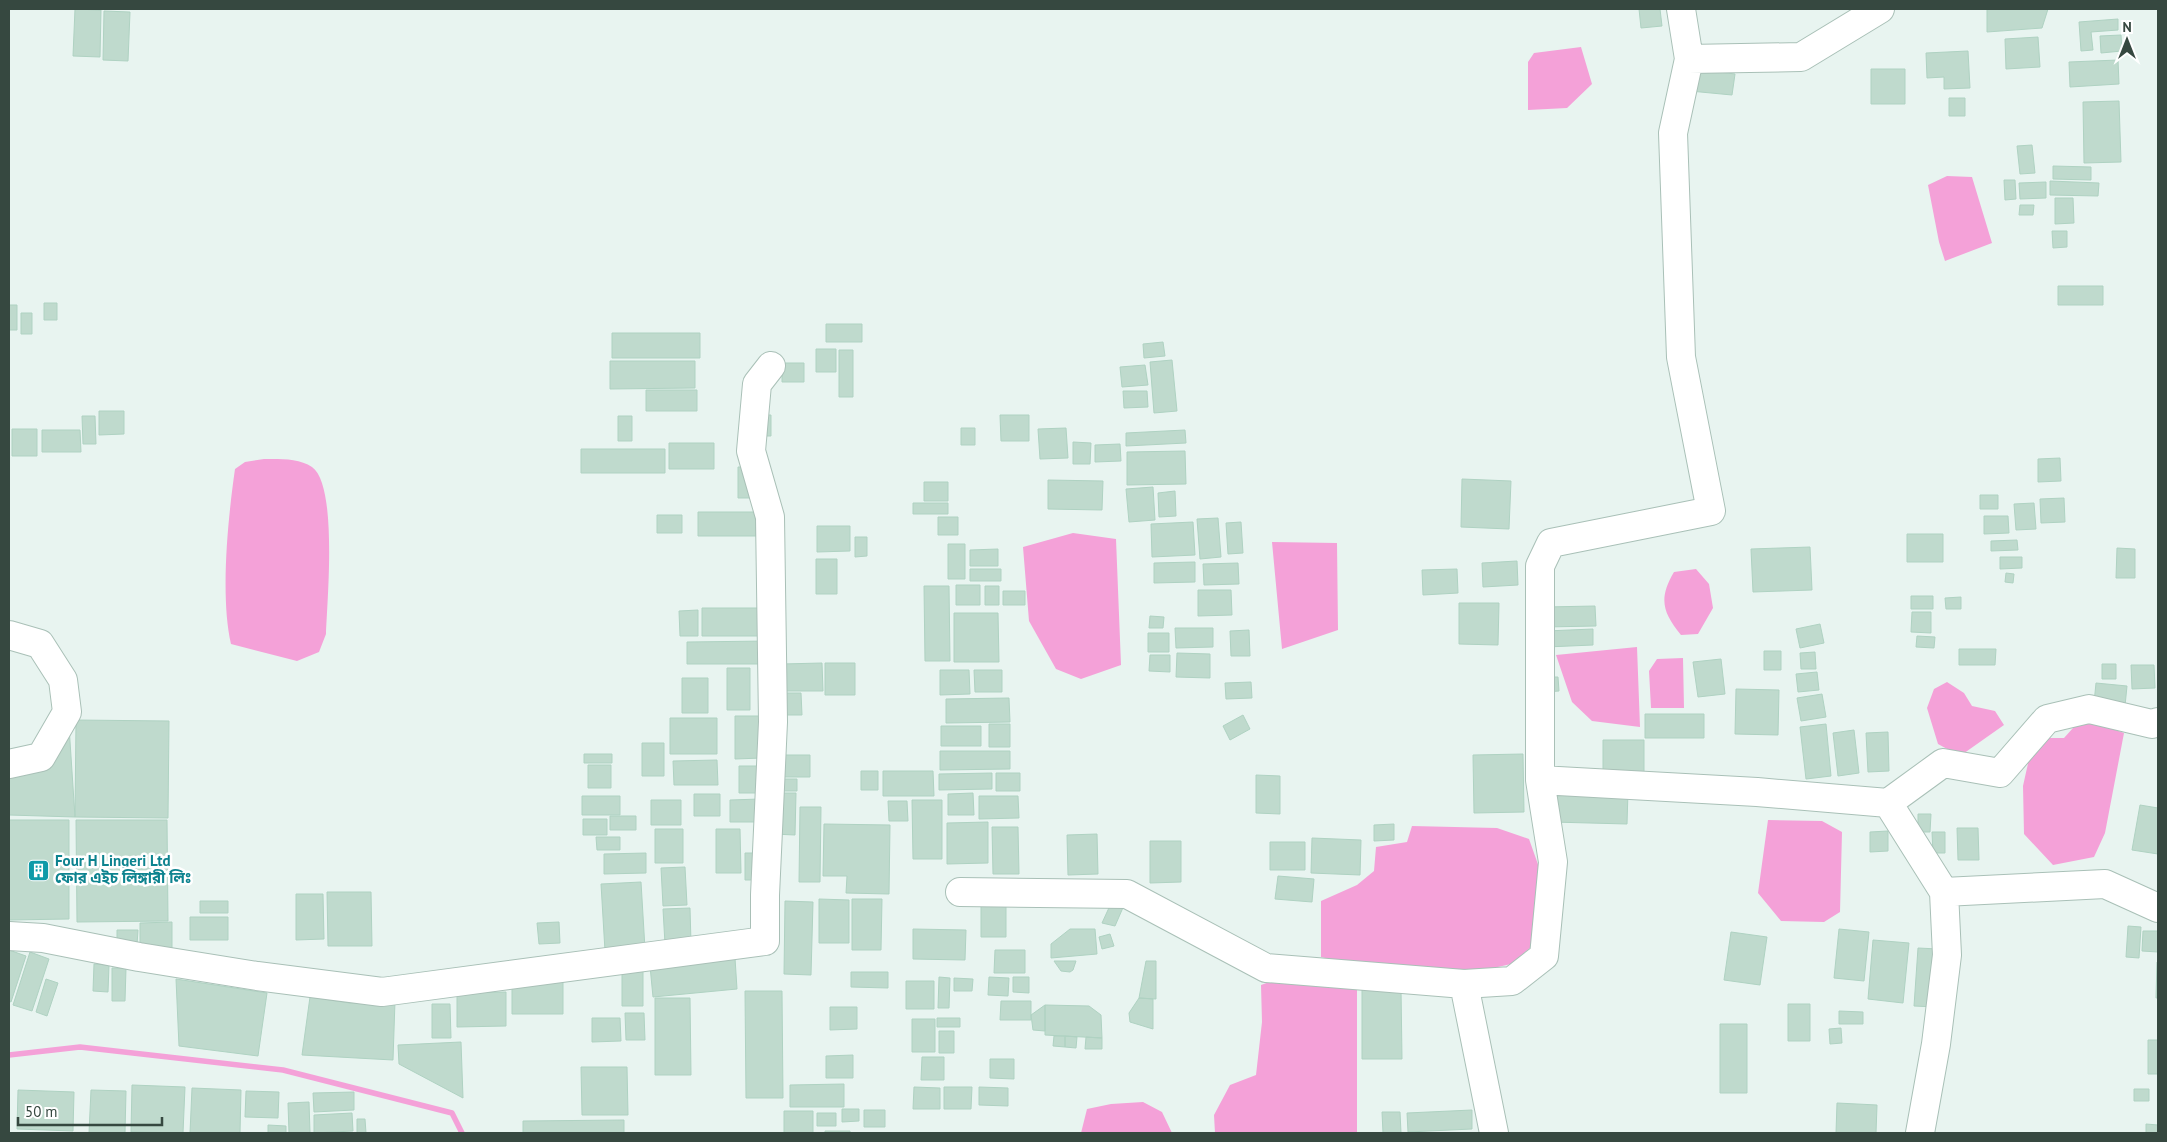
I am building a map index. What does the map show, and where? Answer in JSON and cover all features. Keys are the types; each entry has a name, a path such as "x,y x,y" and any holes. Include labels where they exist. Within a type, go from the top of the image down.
{"street":[{"path":"960,892 1126,894 1266,968 1464,984 1512,981 1544,956 1553,862 1540,780 1540,566 1551,542 1711,511 1681,357 1673,133 1689,59 1681,9"},
{"path":"1689,59 1801,57 1880,9"},
{"path":"9,936 43,938 139,957 382,992 765,941 765,895 773,722 770,517 751,451 757,384 772,366"},
{"path":"9,635 40,644 63,680 67,712 41,757 9,764"},
{"path":"1540,780 1757,792 1888,803 1943,763 2000,773 2047,719 2089,709 2152,724 2158,722"},
{"path":"1888,803 1944,892 1947,955 1936,1044 1920,1133"},
{"path":"1944,892 2105,884 2158,908"},
{"path":"1464,984 1494,1133"}],"shaded area":[{"path":"1581,47 1592,84 1567,108 1528,110 1528,62 1534,53"},
{"path":"1947,176 1972,177 1992,243 1945,261 1939,242 1928,185"},
{"path":"264,459 301,462 312,467 320,478 325,496 329,545 326,634 319,652 297,661 231,644 226,603 226,557 235,469 245,462"},
{"path":"1073,533 1116,539 1121,665 1081,679 1056,669 1029,621 1023,547"},
{"path":"1272,542 1337,543 1338,630 1282,649"},
{"path":"1696,569 1709,584 1713,608 1698,634 1681,635 1670,620 1664,598 1674,572"},
{"path":"1637,647 1640,727 1592,721 1572,702 1556,655"},
{"path":"1683,658 1684,708 1651,708 1649,671 1657,659"},
{"path":"1947,682 1964,693 1972,706 1995,711 2004,725 1960,756 1938,744 1927,708 1934,689"},
{"path":"2082,718 2124,733 2105,833 2094,857 2053,865 2024,834 2023,786 2031,750 2045,738 2064,738"},
{"path":"1768,820 1822,821 1842,832 1840,912 1824,922 1781,921 1758,893"},
{"path":"1412,826 1497,828 1529,839 1540,870 1538,914 1531,947 1511,964 1476,972 1356,965 1321,957 1321,901 1357,885 1374,871 1376,847 1407,842"},
{"path":"1277,979 1357,986 1357,1133 1215,1133 1214,1115 1230,1085 1256,1075 1262,1022 1261,985"},
{"path":"1143,1102 1162,1112 1172,1133 1081,1133 1087,1109 1111,1104"}],"building":[{"path":"75,9 101,10 100,57 73,56"},
{"path":"1639,9 1660,9 1662,26 1641,28"},
{"path":"1987,9 2048,9 2042,28 1987,32"},
{"path":"104,11 130,12 128,61 103,60"},
{"path":"2118,19 2118,30 2091,32 2093,50 2081,51 2079,22"},
{"path":"2121,35 2122,51 2101,53 2100,36"},
{"path":"2038,37 2040,67 2006,69 2005,39"},
{"path":"1968,51 1970,88 1944,89 1944,77 1927,78 1926,53"},
{"path":"2118,60 2119,84 2070,87 2069,62"},
{"path":"1695,69 1735,74 1732,95 1690,91"},
{"path":"1871,69 1905,69 1905,104 1871,104"},
{"path":"1949,98 1965,98 1965,116 1949,116"},
{"path":"2119,101 2121,162 2084,163 2083,102"},
{"path":"2032,145 2035,173 2020,174 2017,146"},
{"path":"2053,166 2091,167 2091,180 2053,179"},
{"path":"2004,180 2015,180 2016,199 2005,200"},
{"path":"2050,181 2099,183 2098,196 2050,195"},
{"path":"2046,182 2046,198 2020,199 2019,183"},
{"path":"2055,198 2073,198 2074,223 2055,224"},
{"path":"2020,205 2034,205 2033,215 2019,215"},
{"path":"2052,231 2067,231 2067,247 2053,248"},
{"path":"2058,286 2103,286 2103,305 2058,305"},
{"path":"44,303 57,303 57,320 44,320"},
{"path":"9,305 17,305 17,330 9,330"},
{"path":"21,313 32,313 32,334 21,334"},
{"path":"826,324 862,324 862,342 826,342"},
{"path":"612,333 700,333 700,358 612,358"},
{"path":"1163,342 1165,356 1144,358 1143,344"},
{"path":"816,349 836,349 836,372 816,372"},
{"path":"839,350 853,350 853,397 839,397"},
{"path":"1172,360 1177,411 1154,413 1150,362"},
{"path":"610,361 695,361 695,388 610,389"},
{"path":"782,363 804,363 804,382 782,382"},
{"path":"1145,365 1148,385 1122,387 1120,367"},
{"path":"646,390 697,390 697,411 646,411"},
{"path":"1123,391 1147,391 1148,407 1124,408"},
{"path":"99,411 124,411 124,434 99,435"},
{"path":"756,415 771,415 771,436 756,436"},
{"path":"1000,415 1029,415 1029,441 1001,441"},
{"path":"82,416 95,416 96,444 83,444"},
{"path":"618,416 632,416 632,441 618,441"},
{"path":"961,428 975,428 975,445 961,445"},
{"path":"1066,428 1068,458 1040,459 1038,429"},
{"path":"12,429 37,429 37,456 12,456"},
{"path":"42,430 80,430 81,452 42,452"},
{"path":"1185,430 1186,443 1126,446 1126,433"},
{"path":"1073,442 1091,443 1090,464 1073,464"},
{"path":"669,443 714,443 714,469 669,469"},
{"path":"1120,444 1121,461 1095,462 1095,445"},
{"path":"581,449 665,449 665,473 581,473"},
{"path":"1185,451 1186,484 1127,485 1127,452"},
{"path":"2060,458 2061,481 2038,482 2038,459"},
{"path":"738,467 750,467 750,498 738,498"},
{"path":"1462,479 1511,481 1509,529 1461,527"},
{"path":"1048,480 1103,481 1102,510 1048,509"},
{"path":"924,482 948,482 948,501 924,501"},
{"path":"1153,487 1155,520 1129,522 1126,489"},
{"path":"1175,491 1176,516 1159,517 1158,493"},
{"path":"1980,495 1998,495 1998,509 1980,509"},
{"path":"2064,498 2065,522 2041,523 2040,499"},
{"path":"913,503 948,503 948,514 913,514"},
{"path":"2034,503 2036,529 2016,530 2014,504"},
{"path":"698,512 756,512 756,536 698,536"},
{"path":"657,515 682,515 682,533 657,533"},
{"path":"1984,516 2008,516 2009,533 1984,534"},
{"path":"938,517 958,517 958,535 938,535"},
{"path":"1218,518 1221,557 1200,559 1197,519"},
{"path":"1193,522 1195,555 1152,557 1151,524"},
{"path":"1241,522 1243,553 1228,554 1226,523"},
{"path":"817,526 850,526 850,551 817,552"},
{"path":"1907,534 1943,534 1943,562 1907,562"},
{"path":"855,537 867,537 867,556 855,557"},
{"path":"2017,540 2018,550 1991,551 1991,541"},
{"path":"948,544 965,544 965,579 948,579"},
{"path":"1810,547 1812,590 1753,592 1751,549"},
{"path":"2117,548 2135,549 2135,578 2116,578"},
{"path":"998,549 998,566 970,566 970,550"},
{"path":"2000,557 2022,557 2022,568 2000,569"},
{"path":"816,559 837,559 837,594 816,594"},
{"path":"1517,561 1518,585 1483,587 1482,563"},
{"path":"1195,562 1195,582 1154,583 1154,563"},
{"path":"1238,563 1239,584 1204,585 1203,564"},
{"path":"970,569 1001,569 1001,581 970,581"},
{"path":"1457,569 1458,593 1423,595 1422,570"},
{"path":"2006,573 2014,574 2013,583 2005,582"},
{"path":"956,585 980,585 980,605 956,605"},
{"path":"924,586 949,586 950,661 925,661"},
{"path":"985,586 999,586 999,605 985,605"},
{"path":"1198,590 1231,590 1232,615 1198,616"},
{"path":"1003,591 1025,591 1025,605 1003,605"},
{"path":"1911,596 1933,596 1933,609 1911,609"},
{"path":"1961,597 1961,609 1946,609 1945,598"},
{"path":"1459,603 1499,603 1498,645 1459,644"},
{"path":"1595,606 1596,626 1545,627 1545,607"},
{"path":"702,608 768,608 768,636 702,636"},
{"path":"698,610 698,636 680,636 679,611"},
{"path":"1912,612 1931,612 1931,633 1911,632"},
{"path":"954,613 998,613 999,662 954,662"},
{"path":"1150,616 1164,617 1163,628 1149,628"},
{"path":"1820,624 1824,643 1800,648 1796,629"},
{"path":"1175,628 1213,628 1213,647 1176,648"},
{"path":"1593,629 1593,645 1546,647 1546,631"},
{"path":"1249,630 1250,656 1231,656 1230,631"},
{"path":"1148,633 1169,633 1169,652 1148,652"},
{"path":"1917,636 1935,637 1934,648 1916,647"},
{"path":"768,641 768,664 687,664 687,642"},
{"path":"1959,649 1996,649 1995,665 1959,665"},
{"path":"1764,651 1781,651 1781,670 1764,670"},
{"path":"1815,652 1816,669 1801,669 1800,653"},
{"path":"1177,653 1210,654 1210,678 1176,677"},
{"path":"1150,655 1170,655 1170,672 1149,671"},
{"path":"1721,659 1725,694 1698,697 1693,662"},
{"path":"822,663 823,691 782,691 782,664"},
{"path":"825,663 855,663 855,695 825,695"},
{"path":"2102,664 2116,664 2116,679 2102,679"},
{"path":"2131,665 2154,665 2155,688 2132,689"},
{"path":"727,668 750,668 750,710 727,710"},
{"path":"940,670 969,670 970,694 940,695"},
{"path":"974,670 1002,670 1002,692 975,692"},
{"path":"1817,672 1819,690 1798,692 1796,674"},
{"path":"1545,677 1558,677 1559,691 1545,692"},
{"path":"682,678 708,678 708,713 682,713"},
{"path":"1251,682 1252,698 1226,699 1225,683"},
{"path":"2096,683 2127,686 2125,706 2094,703"},
{"path":"1736,689 1779,690 1778,735 1735,734"},
{"path":"780,693 801,693 802,715 781,715"},
{"path":"1822,694 1826,717 1801,721 1797,698"},
{"path":"1009,698 1010,722 946,723 946,699"},
{"path":"1645,714 1704,714 1704,738 1645,738"},
{"path":"1243,715 1250,729 1230,740 1223,726"},
{"path":"735,716 762,716 762,758 735,759"},
{"path":"670,718 717,718 717,754 670,754"},
{"path":"76,720 169,721 168,818 75,817"},
{"path":"989,724 1010,724 1010,747 989,747"},
{"path":"1826,724 1831,776 1806,779 1800,727"},
{"path":"69,726 75,817 9,815 9,769"},
{"path":"941,726 981,726 981,746 941,746"},
{"path":"1854,730 1859,773 1838,776 1833,733"},
{"path":"1888,732 1889,771 1868,772 1866,733"},
{"path":"1603,740 1644,740 1644,777 1603,777"},
{"path":"642,743 664,743 664,776 642,776"},
{"path":"940,751 1010,751 1010,769 940,770"},
{"path":"584,754 612,754 612,763 584,763"},
{"path":"1523,754 1524,812 1474,813 1473,755"},
{"path":"781,755 810,755 810,777 782,777"},
{"path":"717,760 718,785 674,785 673,761"},
{"path":"588,765 611,765 611,788 588,788"},
{"path":"739,766 764,766 764,793 739,793"},
{"path":"861,771 878,771 878,790 861,790"},
{"path":"883,771 933,771 934,796 883,796"},
{"path":"992,773 992,789 939,790 939,774"},
{"path":"996,773 1020,773 1020,791 996,791"},
{"path":"1256,775 1280,776 1280,814 1256,813"},
{"path":"775,779 797,779 797,791 775,791"},
{"path":"1553,788 1628,791 1627,824 1552,822"},
{"path":"774,793 796,793 795,835 773,834"},
{"path":"973,793 974,815 948,815 948,794"},
{"path":"694,794 720,794 720,816 694,816"},
{"path":"582,796 620,796 620,815 582,815"},
{"path":"979,796 1018,796 1019,818 979,819"},
{"path":"760,799 760,822 730,822 730,800"},
{"path":"651,800 681,800 681,825 651,825"},
{"path":"912,800 942,800 942,859 913,859"},
{"path":"888,801 907,801 908,821 889,821"},
{"path":"2140,805 2158,808 2158,854 2132,850"},
{"path":"800,807 821,807 820,882 799,882"},
{"path":"1918,814 1931,814 1930,832 1918,832"},
{"path":"610,816 636,816 636,830 610,830"},
{"path":"583,819 607,819 607,835 583,835"},
{"name":"Four H Lingeri Ltd ফোর এইচ লিঙ্গারী লিঃ","path":"9,820 69,820 69,919 9,920"},
{"path":"76,820 167,820 168,921 77,922"},
{"path":"988,822 988,863 947,864 947,823"},
{"path":"824,824 890,825 889,894 846,893 847,876 823,876"},
{"path":"1394,824 1394,840 1374,841 1374,825"},
{"path":"992,827 1018,827 1019,874 993,874"},
{"path":"1957,828 1978,828 1979,860 1958,860"},
{"path":"655,829 683,829 683,863 655,863"},
{"path":"716,829 740,829 741,873 716,873"},
{"path":"1888,831 1888,851 1870,852 1870,832"},
{"path":"1932,832 1945,832 1945,853 1933,853"},
{"path":"1097,834 1098,874 1068,875 1067,835"},
{"path":"596,837 620,837 620,850 597,850"},
{"path":"1312,838 1361,840 1360,875 1311,873"},
{"path":"1150,841 1181,841 1181,882 1150,883"},
{"path":"1270,842 1305,842 1305,870 1270,870"},
{"path":"646,853 646,873 604,874 604,854"},
{"path":"745,853 762,853 762,880 745,880"},
{"path":"685,867 687,905 663,906 661,868"},
{"path":"1278,876 1314,879 1312,902 1275,899"},
{"path":"641,882 645,949 605,951 601,884"},
{"path":"327,892 371,892 372,946 328,946"},
{"path":"296,894 323,894 324,939 296,940"},
{"path":"981,898 1006,898 1006,937 981,937"},
{"path":"819,899 849,900 849,943 819,943"},
{"path":"852,899 882,899 881,950 852,950"},
{"path":"1113,899 1125,903 1115,926 1102,923"},
{"path":"200,901 228,901 228,913 200,913"},
{"path":"785,901 813,902 811,975 784,974"},
{"path":"690,908 691,943 665,944 663,909"},
{"path":"190,917 228,917 228,940 190,940"},
{"path":"172,922 172,948 140,948 140,923"},
{"path":"559,922 560,943 539,944 537,923"},
{"path":"2128,926 2141,927 2139,958 2126,957"},
{"path":"913,929 966,930 965,960 913,959"},
{"path":"1070,929 1095,929 1097,954 1051,958 1051,944"},
{"path":"1839,929 1869,932 1864,981 1834,978"},
{"path":"117,930 138,930 137,945 117,944"},
{"path":"2143,931 2158,931 2158,952 2142,951"},
{"path":"1731,932 1767,937 1760,985 1724,980"},
{"path":"1110,934 1114,946 1102,949 1099,937"},
{"path":"1873,940 1909,943 1903,1003 1868,999"},
{"path":"1918,948 1938,949 1935,1007 1914,1006"},
{"path":"9,950 26,956 11,1002 9,1001"},
{"path":"995,950 1025,950 1025,973 994,973"},
{"path":"30,952 49,959 32,1011 13,1005"},
{"path":"735,958 737,989 653,997 650,966"},
{"path":"1054,961 1076,961 1073,970 1070,972 1061,971"},
{"path":"1146,961 1156,961 1156,999 1139,998"},
{"path":"2157,962 2158,998 2156,998"},
{"path":"94,964 109,965 108,992 93,991"},
{"path":"112,968 126,968 125,1001 112,1001"},
{"path":"622,968 643,968 643,1006 622,1006"},
{"path":"851,972 888,972 888,988 851,987"},
{"path":"939,977 950,978 949,1008 938,1008"},
{"path":"989,977 1009,978 1008,996 988,995"},
{"path":"1013,977 1029,977 1029,993 1013,992"},
{"path":"954,978 973,979 972,991 954,991"},
{"path":"46,979 58,983 47,1016 36,1012"},
{"path":"176,979 267,993 258,1056 179,1046"},
{"path":"512,981 563,981 563,1014 512,1014"},
{"path":"906,981 934,981 934,1009 906,1009"},
{"path":"1362,988 1401,988 1402,1059 1362,1059"},
{"path":"745,991 782,991 783,1098 746,1098"},
{"path":"506,992 506,1026 457,1027 457,993"},
{"path":"310,997 350,1003 395,1001 393,1060 302,1055"},
{"path":"655,998 690,998 691,1075 655,1075"},
{"path":"1139,998 1153,999 1153,1029 1130,1022 1129,1013"},
{"path":"1001,1001 1031,1001 1031,1020 1000,1020"},
{"path":"432,1004 450,1004 451,1038 432,1038"},
{"path":"1788,1004 1810,1004 1810,1041 1788,1041"},
{"path":"1045,1005 1045,1031 1033,1030 1031,1015"},
{"path":"1045,1005 1089,1006 1101,1015 1102,1038 1045,1035"},
{"path":"830,1007 857,1007 857,1029 830,1030"},
{"path":"1839,1011 1863,1012 1863,1024 1839,1024"},
{"path":"625,1013 644,1013 645,1040 626,1040"},
{"path":"592,1018 620,1018 621,1041 592,1042"},
{"path":"937,1018 960,1018 960,1027 937,1027"},
{"path":"912,1019 935,1019 935,1052 912,1052"},
{"path":"1720,1024 1747,1024 1747,1093 1720,1093"},
{"path":"1841,1028 1842,1043 1830,1044 1829,1029"},
{"path":"939,1031 954,1031 954,1053 939,1053"},
{"path":"1054,1036 1065,1036 1065,1047 1053,1046"},
{"path":"1065,1036 1077,1037 1076,1048 1065,1047"},
{"path":"1086,1037 1102,1038 1102,1049 1085,1049"},
{"path":"2148,1040 2158,1040 2158,1074 2148,1074"},
{"path":"461,1042 463,1098 399,1064 398,1045"},
{"path":"853,1055 853,1078 826,1078 826,1056"},
{"path":"922,1057 944,1057 944,1080 921,1080"},
{"path":"990,1059 1014,1059 1014,1079 990,1078"},
{"path":"581,1067 627,1067 628,1115 582,1115"},
{"path":"844,1084 844,1107 790,1107 790,1085"},
{"path":"132,1085 185,1087 183,1133 131,1132"},
{"path":"914,1087 940,1088 940,1109 913,1109"},
{"path":"944,1087 972,1087 971,1109 944,1109"},
{"path":"979,1087 1008,1088 1008,1106 979,1105"},
{"path":"192,1088 241,1090 240,1133 190,1133"},
{"path":"2134,1089 2149,1089 2149,1101 2134,1101"},
{"path":"18,1090 74,1092 73,1131 17,1129"},
{"path":"91,1090 126,1091 125,1133 89,1133"},
{"path":"246,1091 279,1092 278,1118 245,1117"},
{"path":"354,1092 354,1110 314,1112 313,1093"},
{"path":"309,1102 310,1133 289,1133 288,1103"},
{"path":"1837,1103 1877,1105 1876,1133 1836,1133"},
{"path":"842,1109 859,1109 859,1121 842,1122"},
{"path":"864,1110 885,1110 885,1127 864,1127"},
{"path":"1472,1110 1472,1129 1408,1132 1407,1113"},
{"path":"784,1111 813,1111 813,1133 784,1133"},
{"path":"1382,1112 1400,1112 1401,1133 1383,1133"},
{"path":"352,1113 353,1131 314,1133 314,1115"},
{"path":"817,1113 836,1113 836,1126 817,1126"},
{"path":"357,1119 365,1119 366,1133 357,1133"},
{"path":"624,1120 624,1133 523,1133 523,1121"},
{"path":"2146,1124 2158,1125 2158,1133 2146,1133"},
{"path":"268,1125 286,1126 286,1133 268,1133"},
{"path":"825,1131 850,1131 850,1133 825,1133"}],"waterway":[{"path":"9,1055 80,1047 283,1070 452,1113 462,1133"}],"place":[{"name":"Four H Lingeri Ltd ফোর এইচ লিঙ্গারী লিঃ","path":"39,870"}]}
